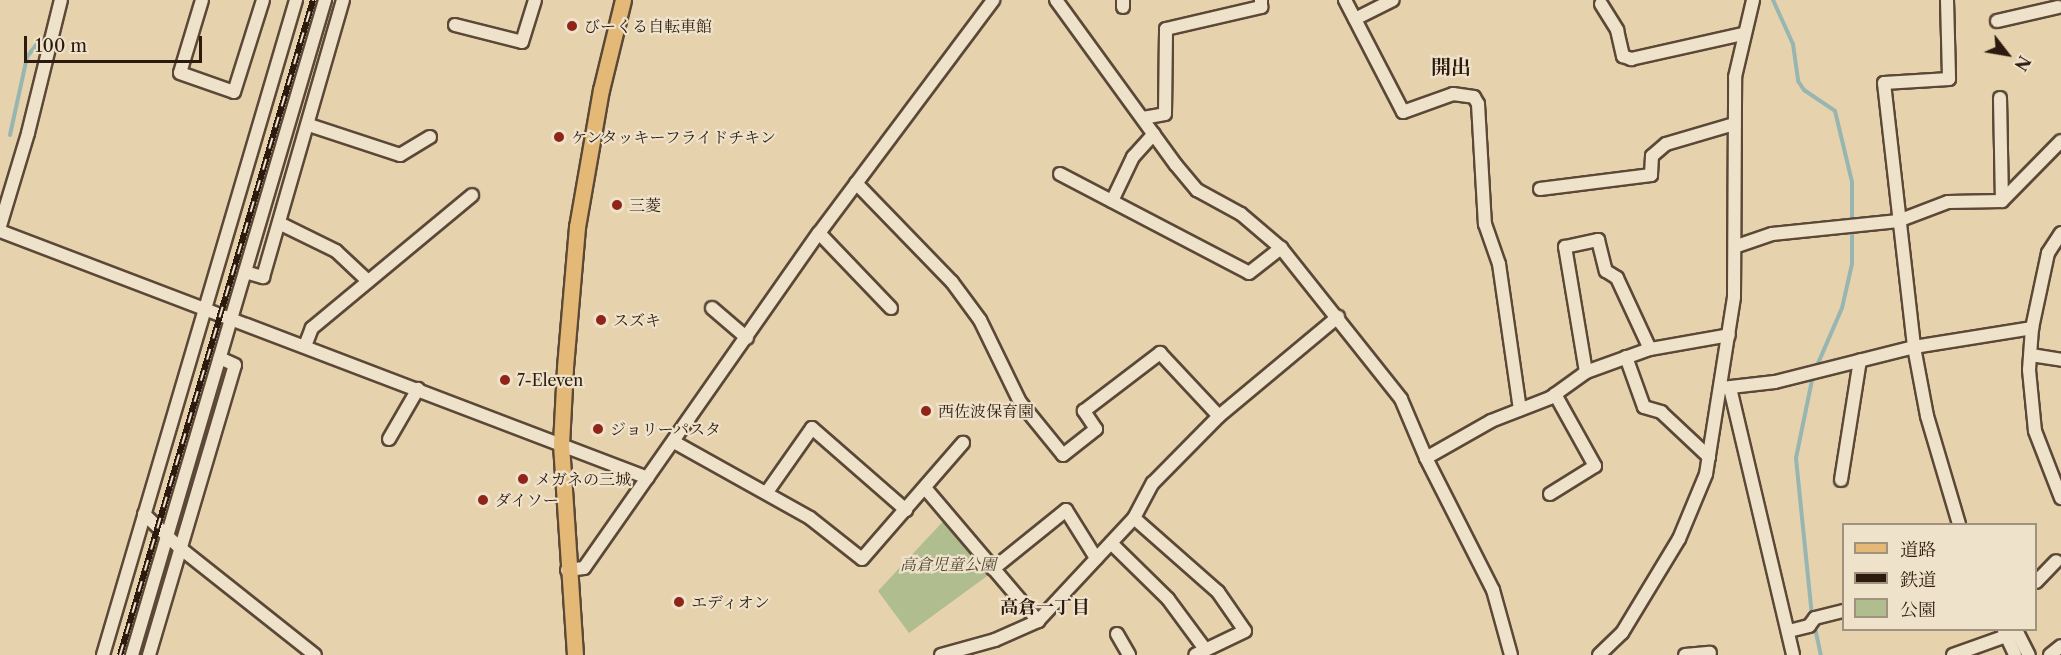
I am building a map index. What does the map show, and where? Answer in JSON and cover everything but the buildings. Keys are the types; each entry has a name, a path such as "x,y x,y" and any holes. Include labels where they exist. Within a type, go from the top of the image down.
{"main road":[{"path":"575,655 567,570 561,444 577,227 601,90 622,1"}],"street":[{"path":"0,226 28,133 61,0"},
{"path":"202,0 180,73 234,92 263,0"},
{"path":"103,655 296,0"},
{"path":"132,655 325,0"},
{"path":"245,272 263,277 281,224 343,0"},
{"path":"456,25 522,42 535,0"},
{"path":"567,570 584,568 819,233 993,0"},
{"path":"1056,0 1197,190 1241,214 1281,248 1401,399 1426,458 1493,590 1511,655"},
{"path":"1143,118 1165,114 1166,29 1261,7 1261,0"},
{"path":"1345,0 1403,112 1453,94 1474,97 1478,104 1485,224 1499,264 1520,409"},
{"path":"1355,19 1393,0"},
{"path":"1607,653 1633,616 1679,539 1700,494 1726,388 1737,246 1735,77 1743,34 1753,0"},
{"path":"1947,0 1949,80 1884,83 1914,347 1927,416 1958,523"},
{"path":"1601,4 1617,30 1623,56 1631,59 1743,34"},
{"path":"1997,21 2058,8"},
{"path":"2001,98 2002,201"},
{"path":"1540,189 1651,175 1652,156 1666,144 1734,124"},
{"path":"309,125 400,155 430,137"},
{"path":"1112,201 1133,157 1154,134"},
{"path":"1737,246 1772,234 1898,221 1948,202 2002,201 2061,141"},
{"path":"1060,174 1250,273 1281,248"},
{"path":"856,183 952,282 980,320 1020,402 1063,455 1096,429 1084,411 1160,353 1219,416"},
{"path":"305,346 312,328 472,195"},
{"path":"281,224 336,251 368,280"},
{"path":"0,231 205,307 648,478"},
{"path":"819,233 891,308"},
{"path":"2061,233 2048,253 2032,328 2031,355 2035,431 2061,498"},
{"path":"1586,372 1565,247 1598,240 1606,271 1617,278 1650,349"},
{"path":"712,308 747,338"},
{"path":"941,655 995,640 1038,621 1134,518 1153,483 1219,416 1338,317"},
{"path":"1726,388 1775,382 1914,347 2032,328"},
{"path":"1426,458 1520,409 1555,394 1586,372 1650,349 1729,335"},
{"path":"2031,355 2061,360"},
{"path":"1626,357 1644,407 1661,412 1709,457"},
{"path":"149,655 235,365 220,358"},
{"path":"1841,480 1860,360"},
{"path":"1726,388 1793,655"},
{"path":"389,439 418,389"},
{"path":"1550,494 1595,466 1555,394"},
{"path":"767,492 812,428 906,510"},
{"path":"674,442 810,518 862,559 963,443"},
{"path":"925,489 1038,621"},
{"path":"993,569 1066,510 1096,558"},
{"path":"144,514 180,549 315,655"},
{"path":"1111,543 1168,599 1200,652 1245,631 1218,592 1134,518"},
{"path":"2037,581 2056,561"},
{"path":"1789,632 1809,626 1815,618 1842,611"},
{"path":"1953,655 2009,632"},
{"path":"2009,632 2014,655"},
{"path":"2009,632 2029,655"},
{"path":"1117,634 1129,655"},
{"path":"2050,655 2061,646"},
{"path":"1685,655 1710,653"}],"green space":[{"name":"高倉児童公園","path":"949,515 994,571 909,633 878,591"}],"waterway":[{"path":"1773,0 1793,44 1798,81 1804,90 1835,111 1852,182 1852,264 1842,308 1816,368"},
{"path":"10,135 27,57 40,40"},
{"path":"1812,616 1796,458 1813,375"},
{"path":"1814,623 1821,655"}],"railway":[{"path":"120,655 313,0"}],"place":[{"name":"びーくる自転車館","path":"572,26"},
{"name":"ケンタッキーフライドチキン","path":"559,137"},
{"name":"三菱","path":"617,205"},
{"name":"スズキ","path":"601,320"},
{"name":"7-Eleven","path":"505,380"},
{"name":"西佐波保育園","path":"926,411"},
{"name":"ジョリーパスタ","path":"598,429"},
{"name":"メガネの三城","path":"523,479"},
{"name":"ダイソー","path":"483,500"},
{"name":"エディオン","path":"679,602"}],"district":[{"name":"開出","path":"1451,67"},
{"name":"高倉一丁目","path":"1045,607"}]}
